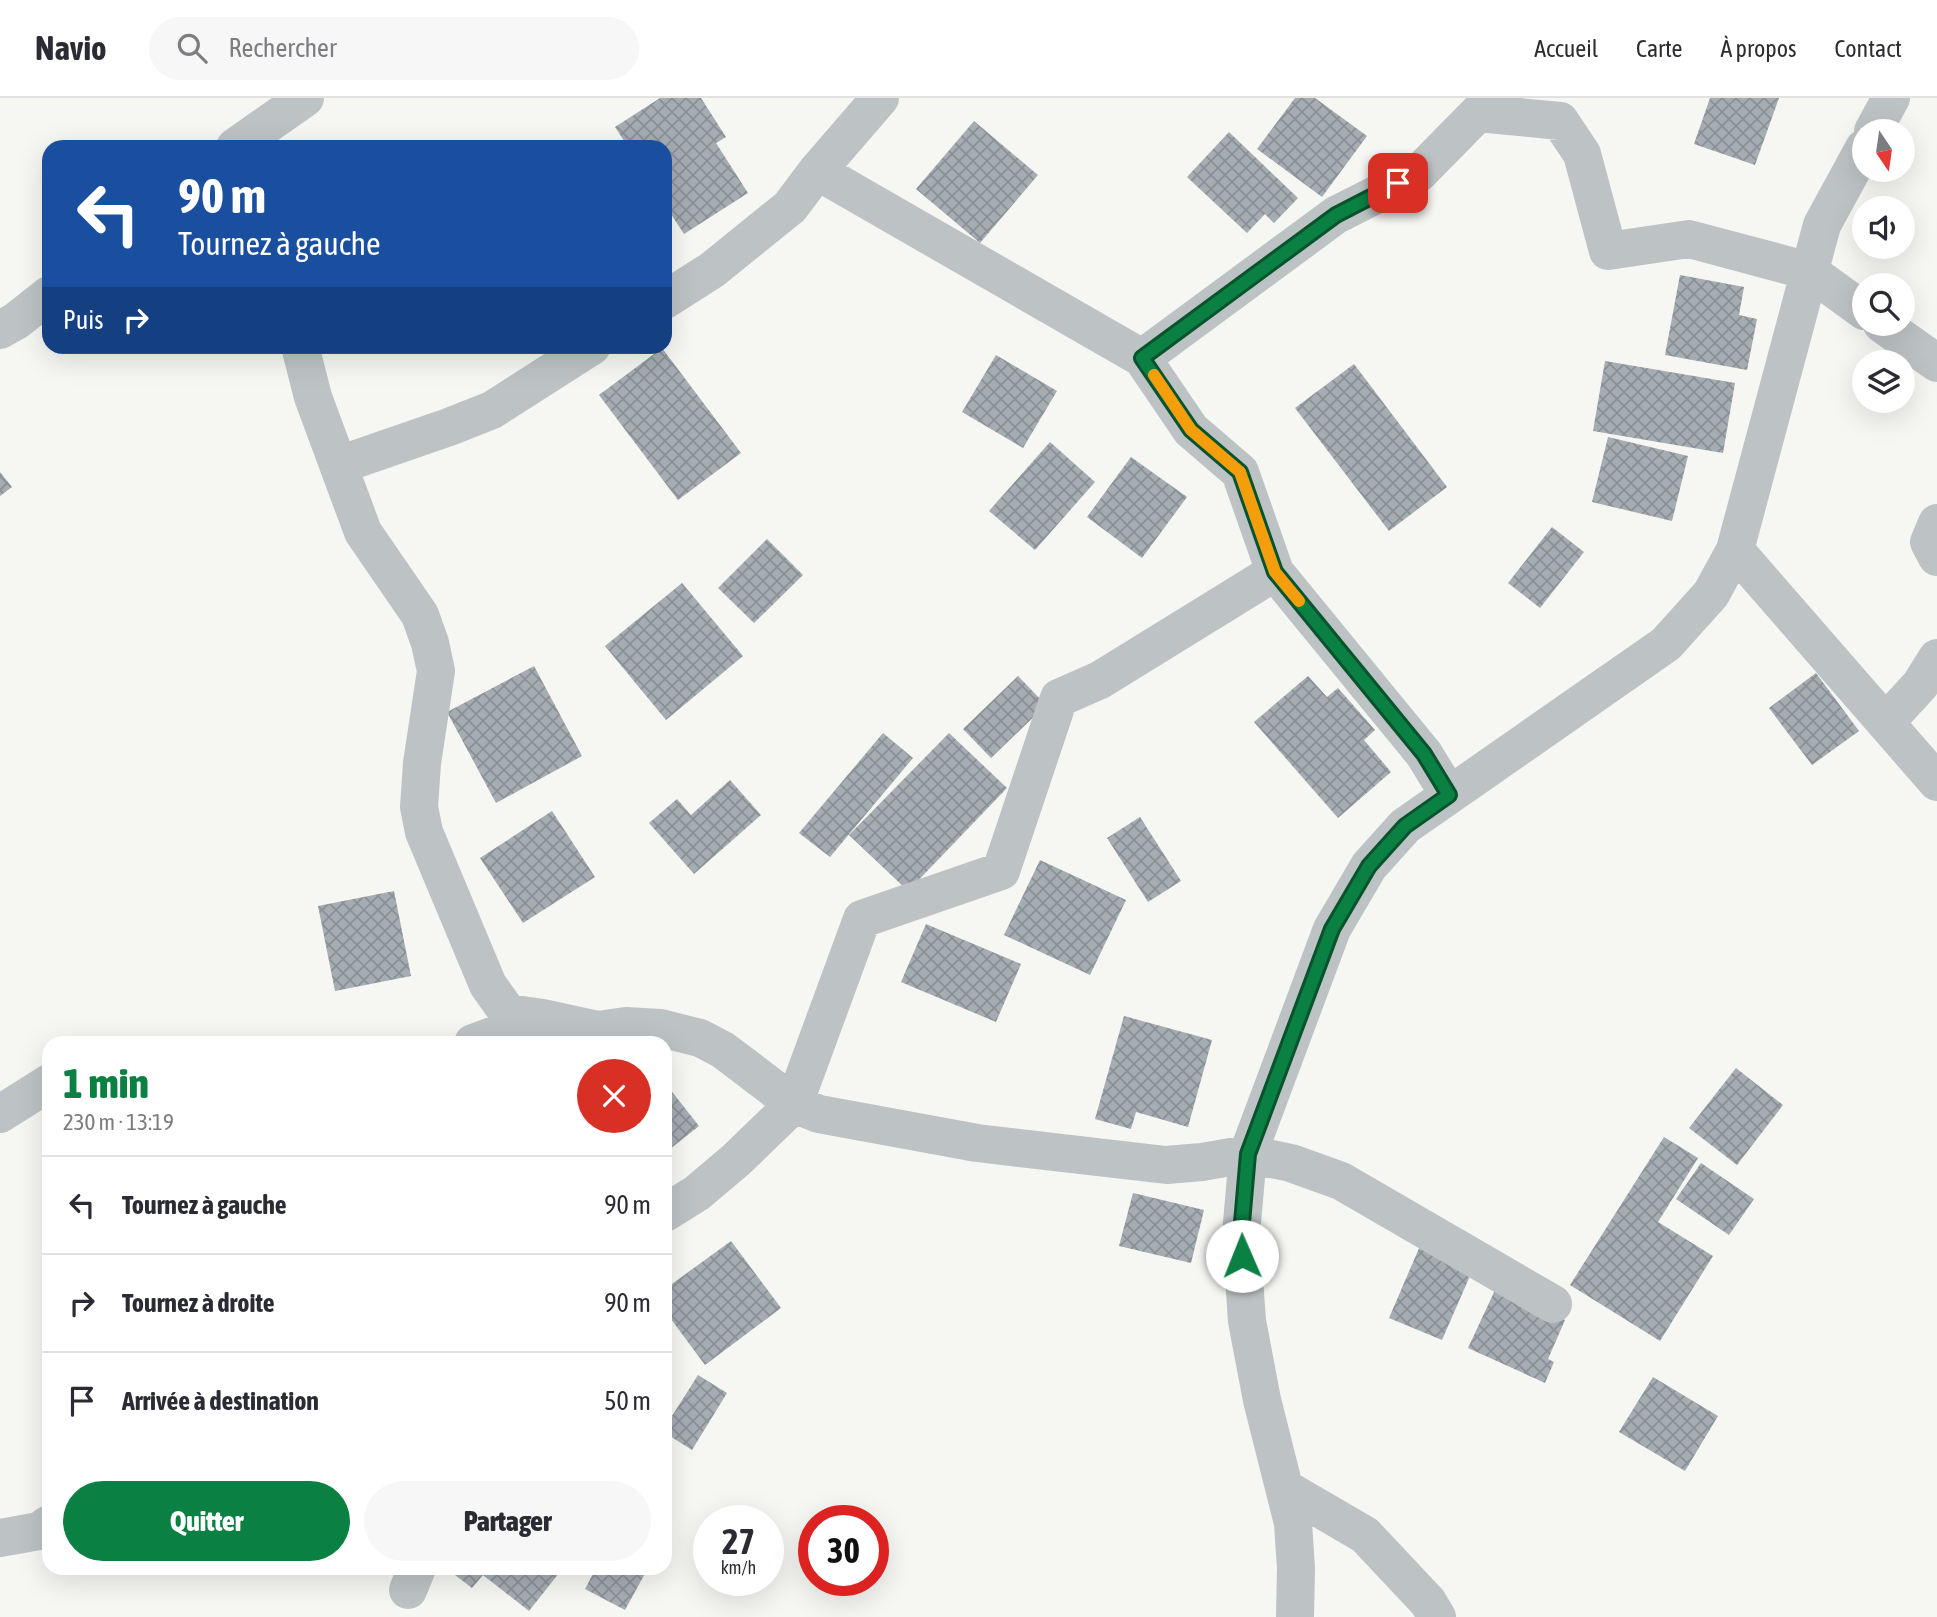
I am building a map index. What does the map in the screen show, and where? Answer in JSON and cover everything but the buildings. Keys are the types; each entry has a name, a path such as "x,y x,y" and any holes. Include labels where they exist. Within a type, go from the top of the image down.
{"street":[{"path":"246,140 305,98"},
{"path":"672,296 712,270 790,207 817,171 880,98"},
{"path":"1880,119 1891,98"},
{"path":"1142,358 1336,215 1419,173 1478,113 1560,121 1582,154 1608,251 1689,239 1809,271 1852,302"},
{"path":"1295,1617 1294,1534 1286,1489 1262,1400 1247,1321 1241,1234 1248,1154 1332,929 1369,866 1405,826 1666,643 1711,594 1735,550 1822,225 1852,170"},
{"path":"817,171 1142,358 1191,430 1240,472 1275,572 1424,754 1449,795"},
{"path":"0,330 42,301"},
{"path":"1899,336 1937,363"},
{"path":"302,354 313,397 363,532 420,615 430,643 436,671 421,774 419,807 424,832 488,985 508,1013 543,1017 598,1030 626,1026 660,1028 700,1038 723,1050 794,1104 819,1114 977,1143 1166,1165 1248,1154 1291,1163 1341,1181 1553,1304"},
{"path":"339,465 492,410 580,354"},
{"path":"1937,523 1929,542 1937,557"},
{"path":"1735,550 1937,782"},
{"path":"672,1209 697,1193 726,1169 794,1104 862,919 1001,871 1059,698 1100,680 1275,572"},
{"path":"1886,722 1920,685 1937,658"},
{"path":"492,1036 543,1017"},
{"path":"0,1114 42,1087"},
{"path":"1286,1489 1365,1535 1428,1602 1437,1617"},
{"path":"0,1538 42,1529"}],"slow traffic":[{"path":"1154,375 1191,430 1240,472 1275,572 1299,601"}],"route":[{"path":"1242,1256 1241,1234 1248,1154 1332,929 1369,866 1405,826 1449,795 1424,754 1275,572 1240,472 1191,430 1142,358 1336,215 1398,183"}]}
